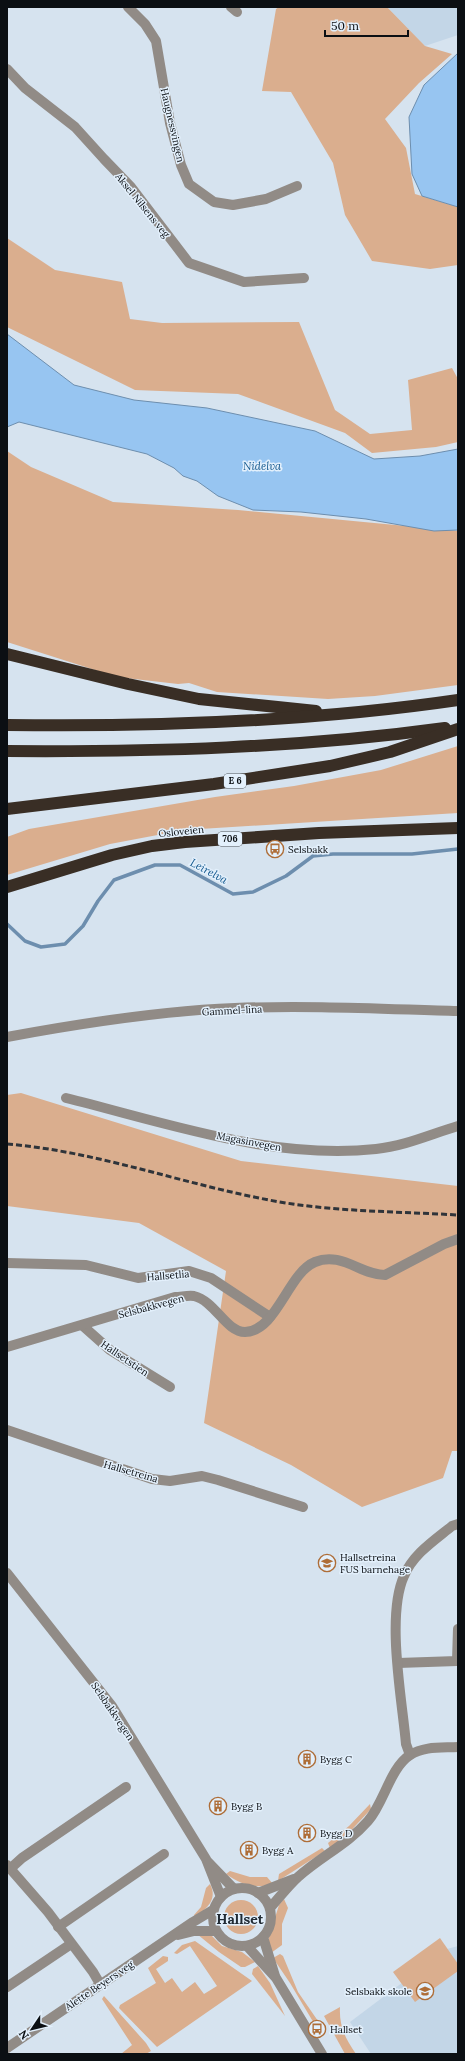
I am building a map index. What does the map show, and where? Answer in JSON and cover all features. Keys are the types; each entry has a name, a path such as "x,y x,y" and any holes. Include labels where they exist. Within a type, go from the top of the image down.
{"highway":[{"path":"7,654 128,684 199,699 349,714"},
{"path":"7,725 175,725 349,714 458,700"},
{"name":"E 6","path":"7,751 154,750 251,747 458,727"},
{"name":"E 6","path":"7,809 214,784 330,766 390,752 458,727"},
{"name":"Osloveien","path":"7,887 112,855 152,846 185,842 319,833 458,828"}],"street":[{"name":"Haugnessvingen","path":"128,7 145,24 156,41 170,123 181,165 189,184 214,202 233,204 266,199 297,186"},
{"name":"Aksel Nilsens veg","path":"7,69 25,88 74,128 131,187 189,263 244,282 304,278"},
{"name":"Gammel-lina","path":"7,1037 68,1026 234,1008 364,1008 458,1012"},
{"name":"Magasinvegen","path":"66,1098 202,1132 274,1148 344,1151 378,1149 410,1142 432,1133 458,1126"},
{"name":"Selsbakkvegen","path":"7,1348 175,1298 193,1296 209,1303 232,1328 245,1332 257,1328 270,1317 302,1272 314,1262 328,1259 345,1261 375,1275 385,1275 444,1244 458,1239"},
{"name":"Hallsetlia","path":"7,1263 86,1265 138,1278 189,1271 211,1278 270,1317"},
{"name":"Hallsetstien","path":"82,1326 110,1350 170,1387"},
{"name":"Hallsetreina","path":"7,1430 152,1479 170,1481 202,1476 303,1507"},
{"path":"410,1755 406,1744 395,1615 404,1575 422,1550 452,1526 458,1524"},
{"name":"Selsbakkvegen","path":"7,1573 112,1706 206,1860 221,1897"},
{"path":"398,1663 457,1661 458,1629"},
{"path":"270,1908 298,1877 340,1846 368,1821 380,1806 395,1773 410,1755 432,1748 458,1747"},
{"path":"100,1984 94,1972 9,1866 126,1787"},
{"path":"58,1927 164,1854"},
{"name":"Selsbakkvegen","path":"206,1860 234,1889"},
{"path":"258,1893 298,1877"},
{"path":"247,1946 263,1937 271,1918 270,1908 258,1893 251,1889 234,1889 221,1897 213,1910 213,1924 216,1931 229,1943 247,1946 276,1978 322,2054"},
{"name":"Alette Beyers veg","path":"7,2048 100,1984 213,1910"},
{"name":"Alette Beyers veg","path":"172,1936 194,1931 216,1931"},
{"path":"263,1937 276,1978"},
{"path":"7,1987 71,1944"}],"shaded area":[{"path":"279,7 387,7 425,46 452,54 419,83 385,119 406,148 415,194 458,207 458,265 430,269 372,261 345,215 333,163 291,92 262,91 276,9"},
{"path":"387,7 458,7 458,35 425,46"},
{"path":"7,238 55,270 122,282 130,319 162,323 299,322 335,410 370,434 412,430 408,380 452,368 458,379 458,442 436,447 372,453 345,433 238,394 135,390 7,327"},
{"path":"7,451 31,467 113,502 238,510 458,531 458,685 375,696 328,699 217,692 189,683 178,684 117,677 7,642"},
{"path":"458,746 458,813 184,830 110,844 7,875 7,837 29,829 215,797 294,786 381,770"},
{"path":"21,1093 241,1161 458,1186 458,1451 452,1451 443,1478 362,1507 291,1465 204,1423 226,1271 139,1223 7,1206 7,1095"},
{"path":"370,1804 371,1809 344,1838 330,1848 328,1843 349,1826"},
{"path":"322,1848 325,1851 278,1881 279,1874"},
{"path":"230,1871 250,1877 267,1877 273,1884 261,1886 249,1885 237,1881 226,1874"},
{"path":"210,1884 213,1894 212,1899 204,1911 195,1917 194,1915 201,1907 206,1888"},
{"path":"284,1899 288,1908 282,1924 282,1945 271,1953 268,1943 269,1937 279,1905"},
{"path":"238,1900 244,1900 248,1901 255,1907 258,1917 257,1924 251,1931 244,1934 238,1934 234,1933 227,1927 224,1920 224,1914 225,1910 231,1903"},
{"path":"197,1934 211,1935 222,1946 242,1952 255,1962 245,1967 241,1967 219,1952"},
{"path":"440,1938 458,1964 458,1971 415,2002 393,1972"},
{"path":"195,1941 252,1981 157,2047 119,2008 120,2005 156,1983 148,1968 163,1956 168,1957 168,1961 156,1969 165,1983 172,1978 182,1992 195,1982 204,1994 217,1986 190,1946 177,1954 174,1953 182,1945"},
{"name":"Selsbakk skole","path":"458,1946 458,2054 371,2054 350,2022 447,1949"},
{"path":"280,1954 283,1956 298,1992 318,2021 315,2025 273,1958"},
{"path":"258,1966 270,1983 285,2016 252,1974 253,1969"},
{"path":"104,1996 146,2043 151,2051 146,2054 121,2054 132,2045 102,1999"},
{"path":"340,2007 344,2032 356,2054 345,2054 324,2016"}],"water":[{"path":"458,53 458,207 422,196 412,174 409,117 424,85"},
{"name":"Nidelva","path":"7,334 74,385 134,400 207,408 315,431 374,459 420,456 458,449 458,530 434,531 366,519 301,512 253,510 218,496 197,481 183,476 174,468 147,454 19,422 7,427"}],"waterway":[{"name":"Leirelva","path":"7,924 25,941 41,947 65,944 83,926 98,901 114,880 155,865 180,865 233,894 253,892 286,876 313,856 333,854 412,854 458,849"}],"railway":[{"path":"7,1144 71,1153 283,1203 358,1210 458,1215"}],"place":[{"name":"Selsbakk","path":"275,849"},
{"name":"Hallsetreina FUS barnehage","path":"327,1563"},
{"name":"Bygg C","path":"307,1759"},
{"name":"Bygg B","path":"218,1806"},
{"name":"Bygg D","path":"307,1833"},
{"name":"Bygg A","path":"249,1850"},
{"name":"Selsbakk skole","path":"425,1991"},
{"name":"Hallset","path":"317,2029"}],"district":[{"name":"Hallset","path":"240,1919"}]}
